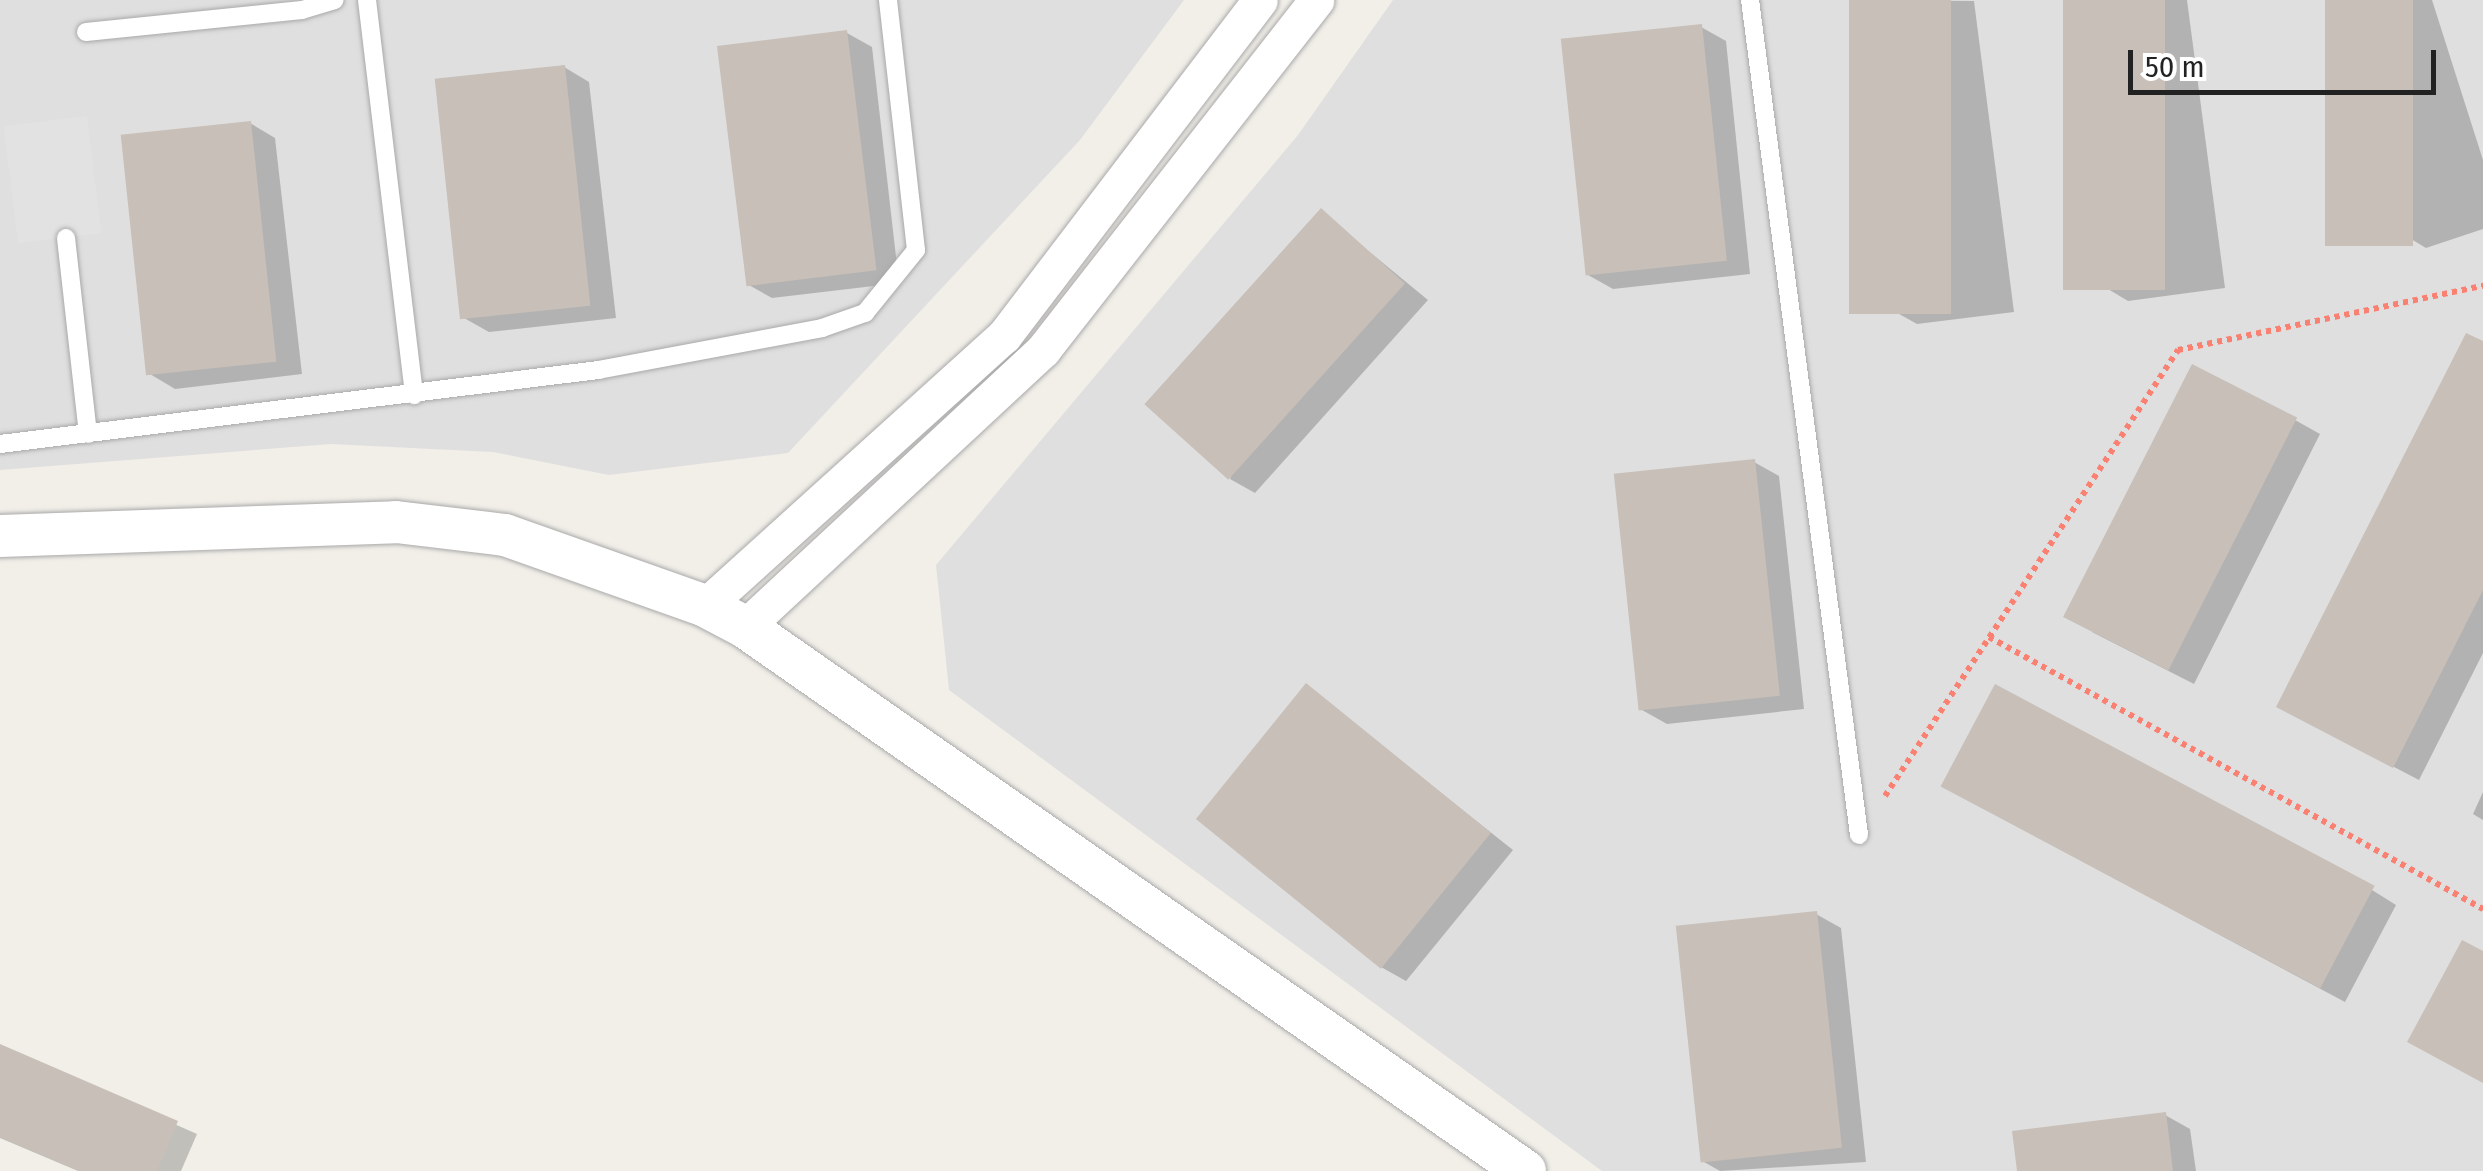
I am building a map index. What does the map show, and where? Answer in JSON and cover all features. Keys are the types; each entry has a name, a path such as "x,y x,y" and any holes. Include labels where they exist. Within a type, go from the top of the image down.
{"street":[{"path":"705,606 1004,336 1260,0"},
{"path":"745,627 1044,350 1316,0"},
{"path":"0,536 396,522 505,535 705,606 745,627 1525,1171"}],"lane":[{"path":"86,32 302,10 335,0"},
{"path":"367,0 414,395"},
{"path":"0,444 598,370 822,328 865,313 916,250 888,0"},
{"path":"1750,0 1860,835"},
{"path":"66,238 88,434"}],"path":[{"path":"1860,835 2178,350 2483,286"},
{"path":"1989,637 2483,909"}],"shaded area":[{"path":"0,0 1184,0 1080,140 788,453 609,475 493,452 331,444 0,470"},
{"path":"1393,0 2483,0 2483,1171 1602,1171 949,690 936,565 1298,135"},
{"path":"87,116 101,233 18,243 4,126"}],"building":[{"path":"1849,0 1951,0 1951,314 1849,314"},
{"path":"2063,0 2165,0 2165,290 2063,290"},
{"path":"2325,0 2413,0 2413,246 2325,246"},
{"path":"1702,24 1727,261 1586,276 1561,39"},
{"path":"847,30 876,270 746,286 717,46"},
{"path":"565,65 590,306 460,319 435,79"},
{"path":"251,121 276,362 146,375 121,135"},
{"path":"1321,208 1405,284 1228,480 1144,404"},
{"path":"2466,333 2483,341 2483,590 2393,768 2276,707"},
{"path":"2192,364 2297,418 2168,671 2063,617"},
{"path":"1755,459 1780,696 1639,711 1614,474"},
{"path":"1306,683 1491,833 1381,969 1196,819"},
{"path":"1995,684 2375,886 2320,988 1941,786"},
{"path":"1817,911 1842,1148 1701,1163 1676,926"},
{"path":"2462,940 2483,951 2483,1083 2407,1042"},
{"path":"0,1044 178,1121 157,1171 79,1171 0,1137"},
{"path":"2166,1112 2173,1171 2017,1171 2012,1131"}]}
